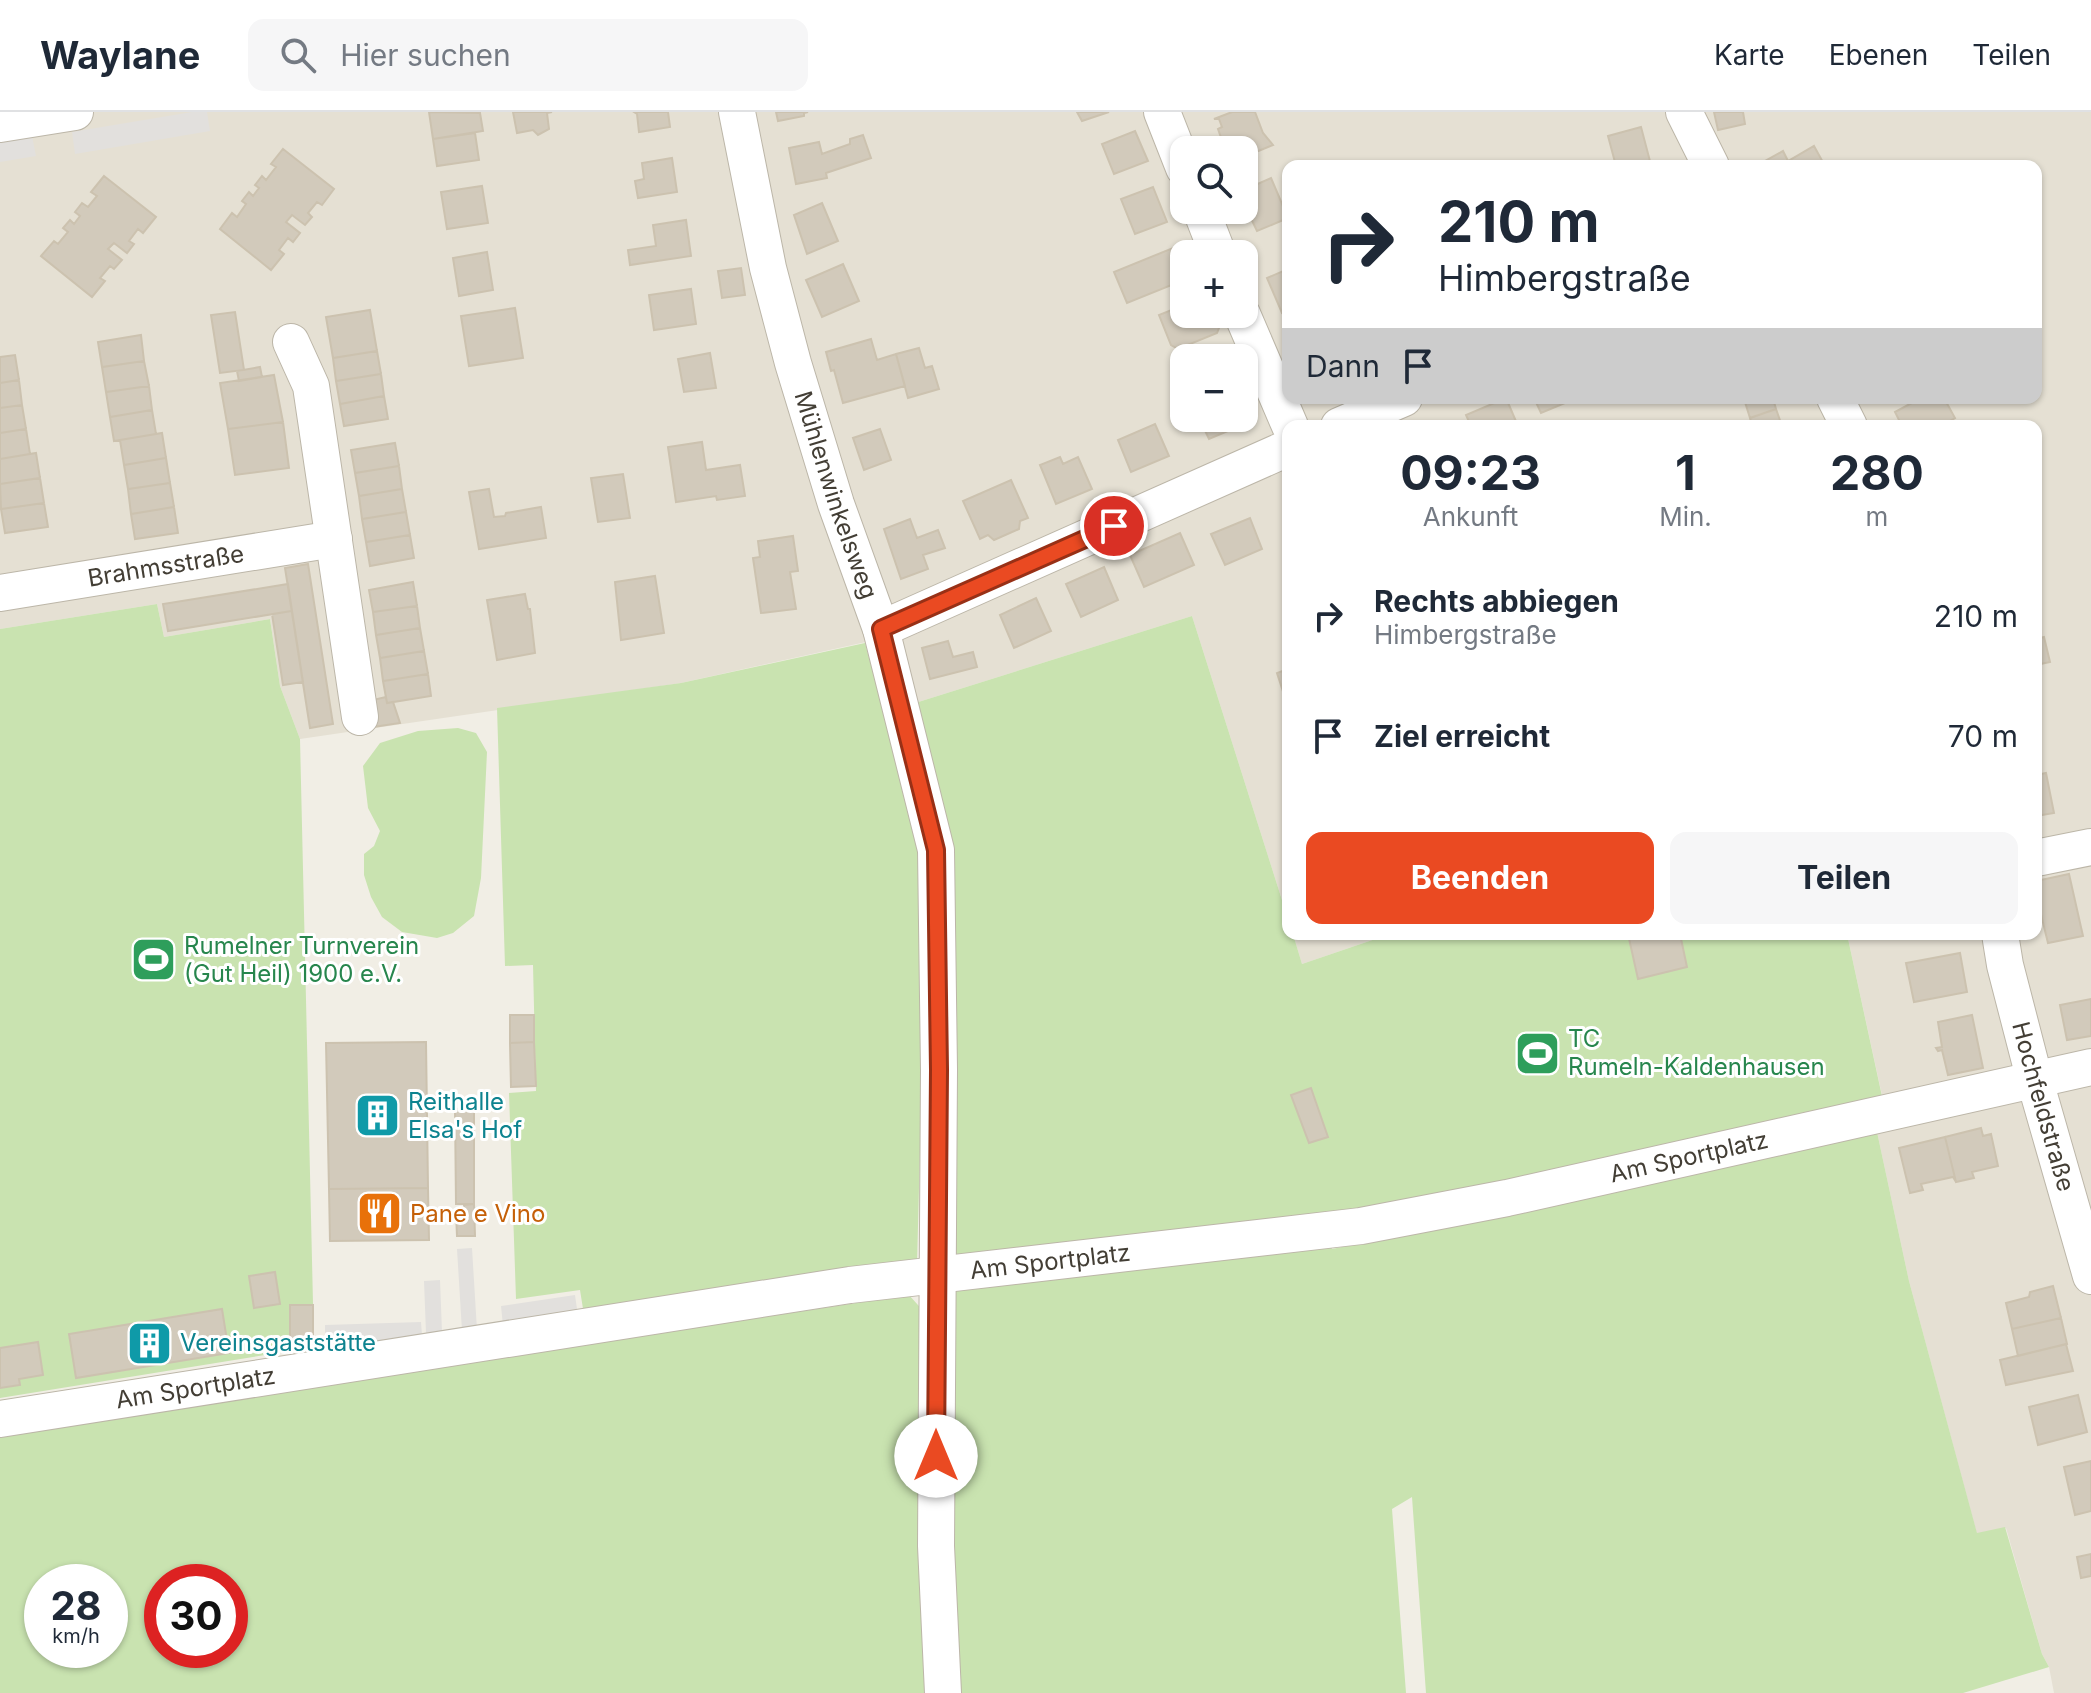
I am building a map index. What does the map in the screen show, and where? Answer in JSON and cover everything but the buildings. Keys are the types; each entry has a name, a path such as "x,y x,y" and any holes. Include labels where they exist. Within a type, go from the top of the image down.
{"street":[{"path":"0,124 75,112"},
{"name":"Mühlenwinkelsweg","path":"737,112 768,268 793,363 836,504 881,629 936,850 939,1070 936,1546 943,1693"},
{"path":"1162,112 1171,136"},
{"path":"1684,112 1708,160"},
{"path":"1248,328 1287,420"},
{"path":"291,342 311,386 360,717"},
{"path":"1353,420 1390,404"},
{"path":"881,629 1282,451"},
{"name":"Brahmsstraße","path":"0,593 334,539"},
{"path":"2042,857 2091,847"},
{"name":"Hochfeldstraße","path":"2001,940 2035,1081 2091,1276"},
{"name":"Am Sportplatz","path":"0,1419 850,1285 1361,1226 1507,1198 2091,1067"}],"shaded area":[{"path":"0,112 2091,112 2091,1693 2054,1693 2049,1667 2042,1654 2006,1528 1977,1534 1909,1281 1877,1132 1883,1100 1848,940 2042,940 2042,420 1282,420 1282,900 1192,616 912,704 893,636 681,683 300,739 280,686 270,619 164,637 157,604 0,629"},
{"path":"207,112 210,131 75,154 72,132"},
{"path":"32,136 36,156 0,162 0,141"},
{"path":"1295,940 1372,940 1302,964"},
{"path":"472,1248 477,1330 462,1331 457,1249"},
{"path":"440,1280 442,1332 426,1333 424,1281"},
{"path":"575,1295 578,1316 503,1326 501,1306"},
{"path":"421,1322 422,1335 325,1347 325,1325"}],"green space":[{"name":"Rumelner Turnverein (Gut Heil) 1900 e.V.","path":"157,604 164,637 270,619 280,686 300,739 314,1347 0,1398 0,629"},
{"path":"1192,616 1282,900 1282,940 1295,940 1302,964 1372,940 1848,940 1883,1101 1324,1223 1332,1249 1877,1132 1909,1281 1977,1533 2005,1527 2042,1654 2049,1667 1963,1693 1426,1693 1412,1497 1392,1509 1406,1693 959,1693 912,704"},
{"path":"865,643 907,797 920,859 922,1072 917,1264 584,1315 580,1290 516,1299 509,1093 536,1091 533,965 505,966 497,708 681,683"},
{"path":"458,728 476,733 487,752 481,878 474,916 453,933 437,938 402,932 382,917 364,875 364,854 374,846 380,831 368,808 363,766 380,743 418,731"},
{"path":"909,1295 926,1314 929,1693 0,1693 0,1432"}],"place":[{"name":"Rumelner Turnverein (Gut Heil) 1900 e.V.","path":"153,960"},
{"name":"TC Rumeln-Kaldenhausen","path":"1537,1053"},
{"name":"Reithalle Elsa's Hof","path":"377,1116"},
{"name":"Pane e Vino","path":"379,1214"},
{"name":"Vereinsgaststätte","path":"149,1343"}],"route":[{"path":"936,1456 939,1070 936,850 881,629 1114,526"}]}
